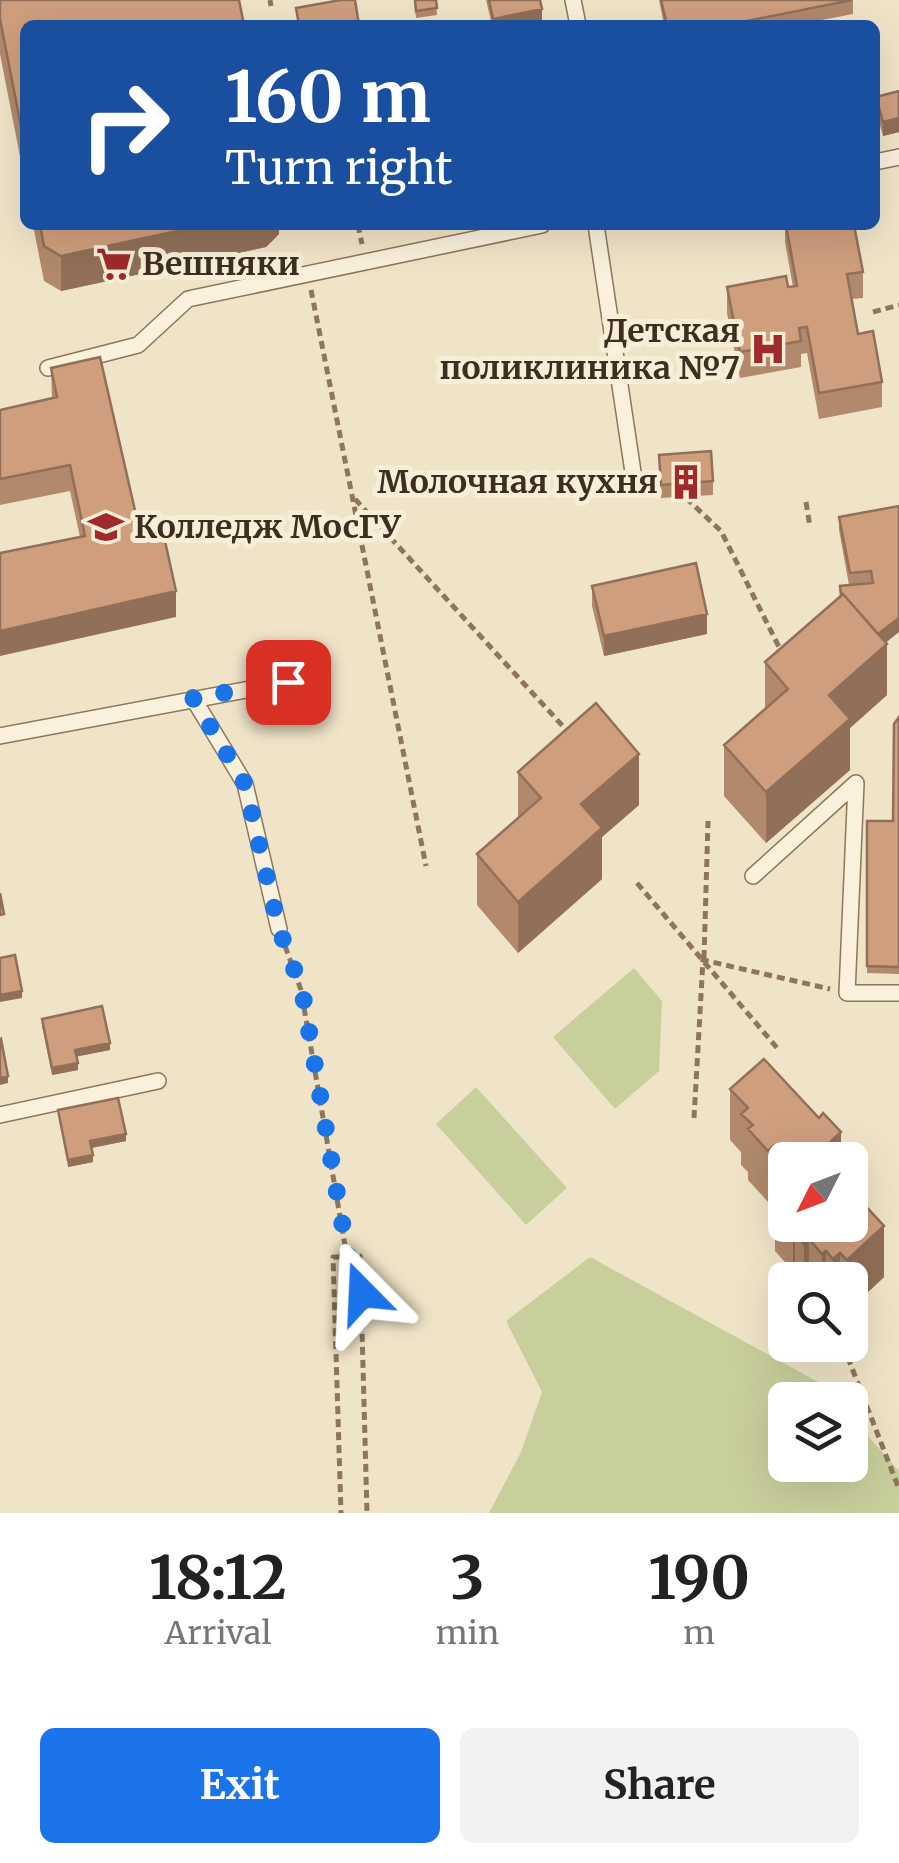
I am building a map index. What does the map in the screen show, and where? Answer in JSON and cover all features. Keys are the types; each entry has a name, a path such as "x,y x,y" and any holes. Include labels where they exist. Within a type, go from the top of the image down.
{"lane":[{"path":"48,368 138,345 188,299 518,230"},
{"path":"597,230 633,472"},
{"path":"0,736 288,682"},
{"path":"193,698 245,784 279,929"},
{"path":"754,876 856,783 847,993 899,994"},
{"path":"0,1115 158,1081"}],"path":[{"path":"308,274 426,866"},
{"path":"873,312 899,305"},
{"path":"353,497 574,738"},
{"path":"686,498 721,531 792,672"},
{"path":"806,502 810,527"},
{"path":"694,1118 708,821"},
{"path":"637,884 778,1049"},
{"path":"279,929 302,990 348,1257"},
{"path":"704,960 847,993"},
{"path":"341,1513 333,1257 360,1256 367,1513"},
{"path":"850,1362 899,1490"}],"green space":[{"path":"634,968 662,1001 659,1071 615,1109 553,1037"},
{"path":"476,1087 567,1188 526,1225 436,1124"},
{"path":"590,1257 768,1354 768,1362 782,1362 818,1382 768,1382 768,1482 868,1482 868,1436 899,1471 899,1513 489,1513 521,1452 542,1392 506,1321"}],"building":[{"path":"0,0 239,0 243,20 20,20 20,121 0,19"},
{"path":"355,0 358,20 298,20 296,8"},
{"path":"415,0 436,0 437,8 416,11"},
{"path":"489,0 540,0 542,9 493,19"},
{"path":"661,0 852,0 752,20 666,20"},
{"path":"899,91 899,118 883,122 880,96"},
{"path":"41,230 182,230 61,256 44,246"},
{"path":"787,230 855,230 863,272 847,274 858,334 873,331 882,382 819,393 807,327 799,328 801,341 740,352 727,287 786,276 788,287 797,286"},
{"name":"Колледж МосГУ","path":"100,357 139,528 161,523 176,591 0,631 0,553 85,536 70,465 0,479 0,410 57,397 51,368"},
{"path":"711,451 713,481 661,485 659,455"},
{"path":"899,506 899,618 878,634 841,596 840,586 873,583 871,571 850,573 839,517"},
{"path":"696,563 707,614 604,636 592,586"},
{"path":"843,594 887,644 829,695 850,719 766,792 724,745 788,689 765,662"},
{"path":"596,703 639,754 581,804 602,828 518,902 477,854 541,798 518,772"},
{"path":"899,717 899,967 867,966 867,821 893,821 894,724"},
{"path":"15,955 22,991 0,995 0,958"},
{"path":"102,1006 110,1043 75,1050 78,1063 52,1068 42,1019"},
{"path":"0,1040 8,1076 0,1078"},
{"path":"764,1059 819,1118 823,1113 841,1132 830,1142 768,1142 768,1151 748,1129 753,1125 741,1114 748,1108 730,1089"},
{"path":"118,1098 126,1134 90,1141 93,1155 68,1160 58,1110"},
{"path":"868,1209 884,1226 868,1241"},
{"path":"812,1242 867,1242 847,1260 840,1253 833,1259 826,1251 822,1254"}],"place":[{"name":"Вешняки","path":"114,264"},
{"name":"Детская поликлиника №7","path":"768,349"},
{"name":"Молочная кухня","path":"686,482"},
{"name":"Колледж МосГУ","path":"106,527"}],"route":[{"path":"288,682 193,698 245,784 279,929 302,990 348,1257 360,1256 362,1293"}]}
